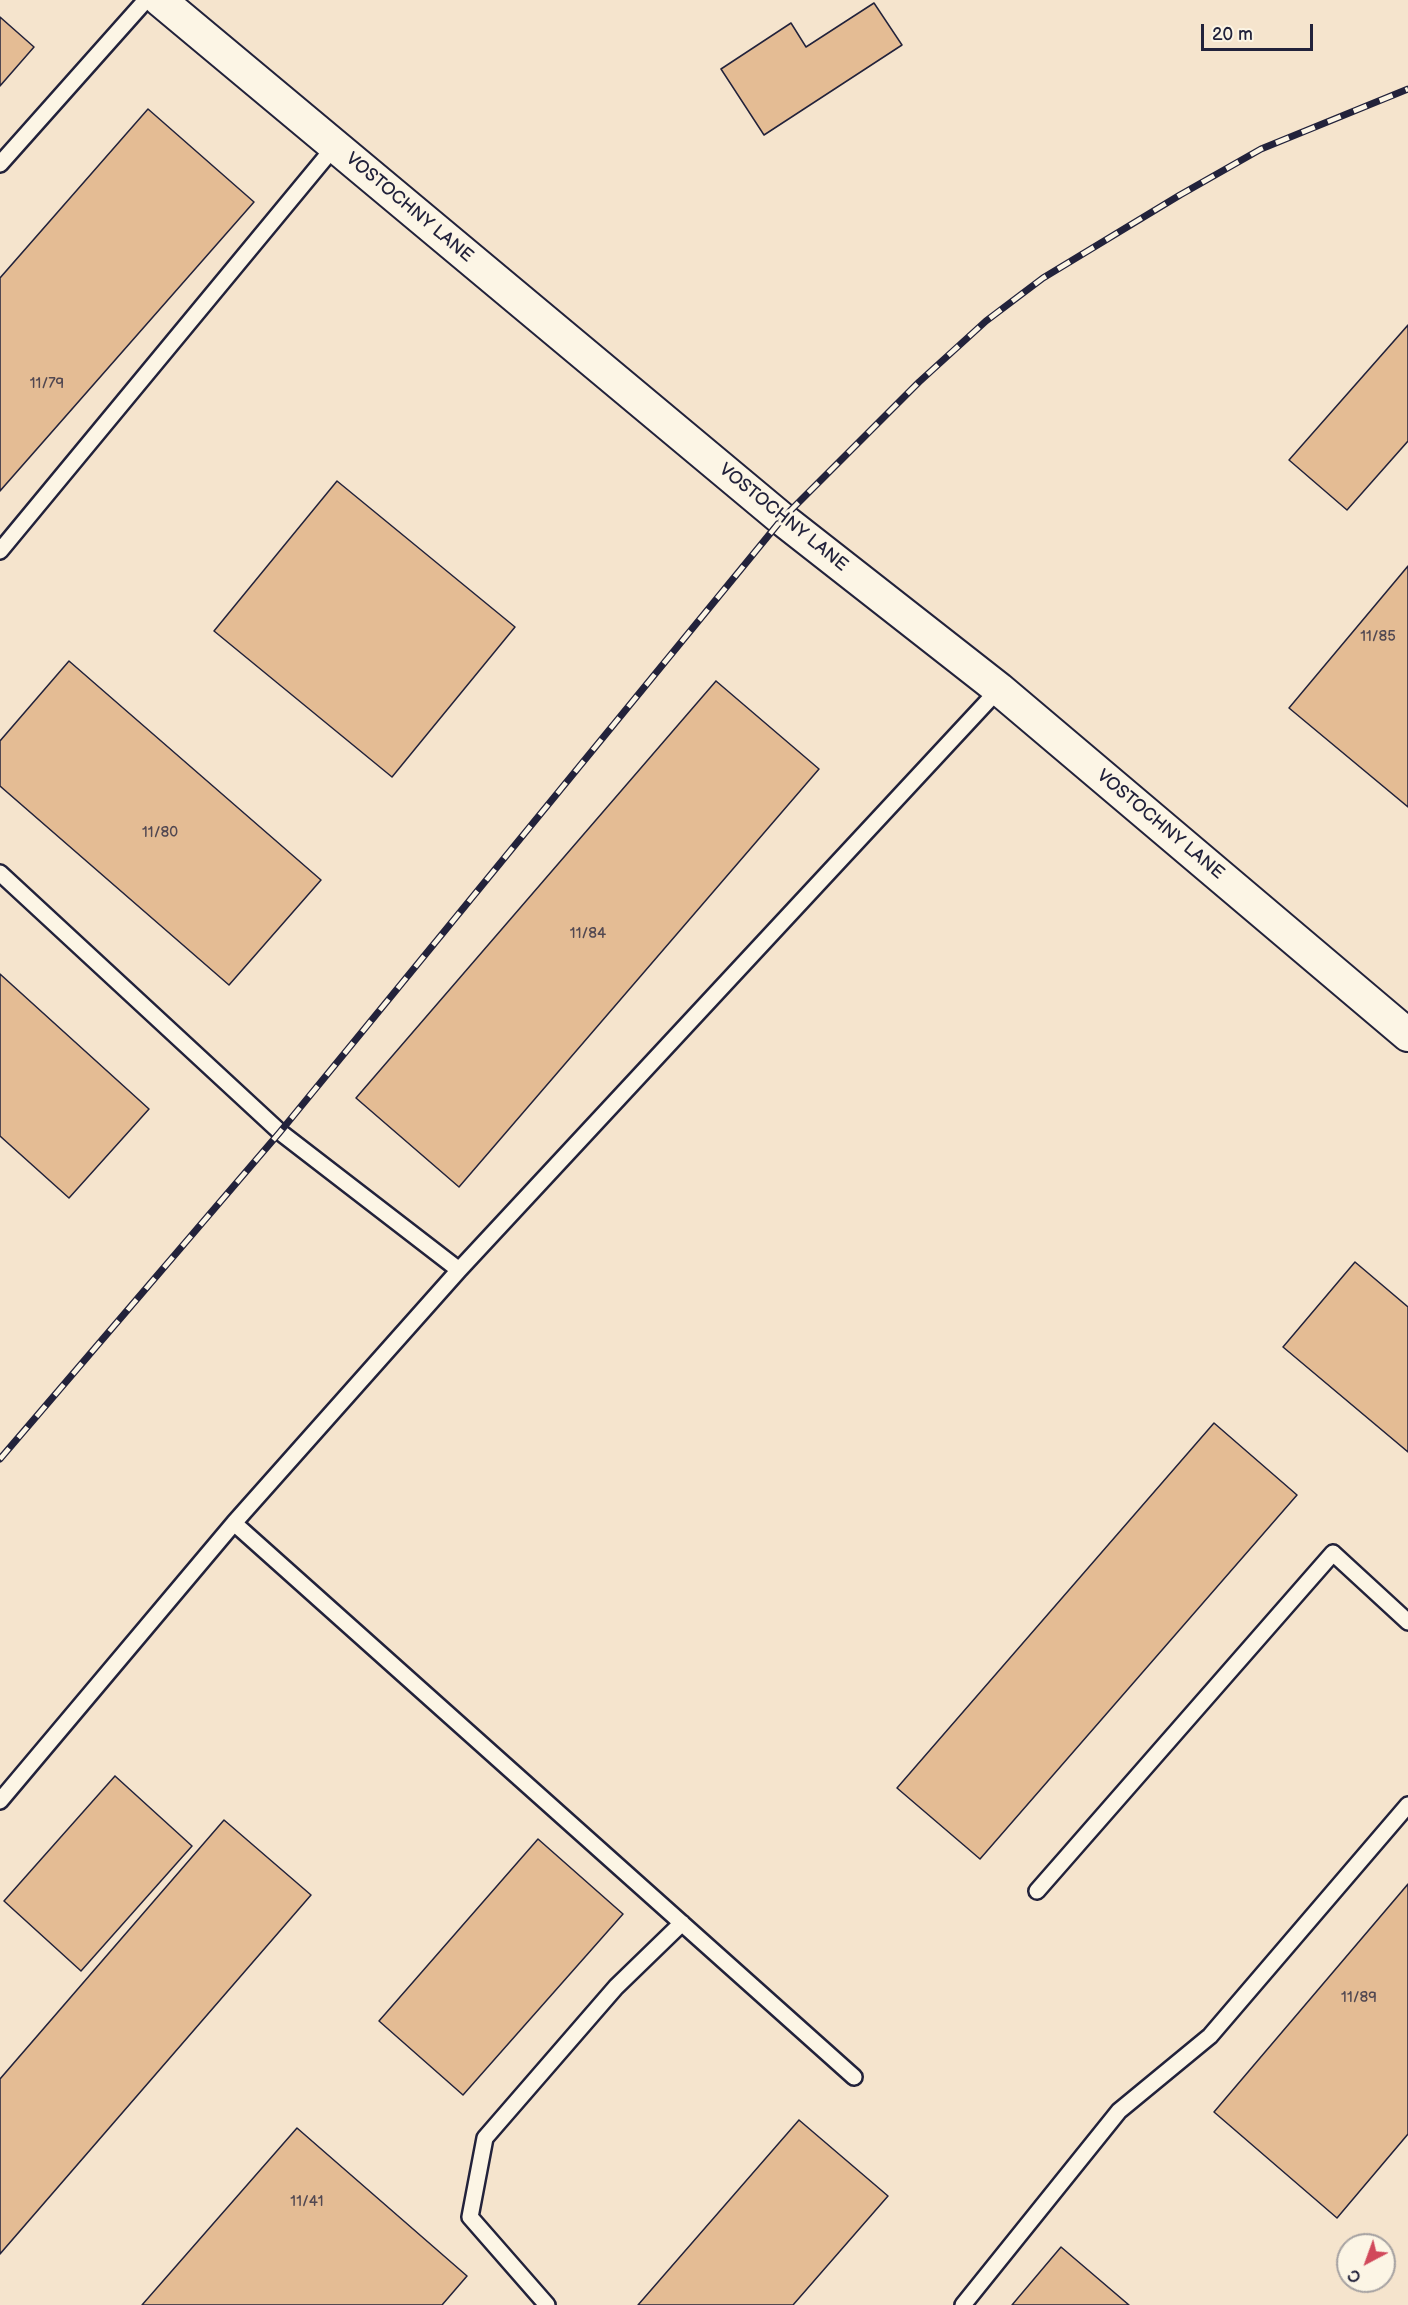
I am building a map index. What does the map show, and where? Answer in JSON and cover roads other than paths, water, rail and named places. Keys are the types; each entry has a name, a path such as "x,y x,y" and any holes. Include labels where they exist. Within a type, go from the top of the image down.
{"street":[{"name":"VOSTOCHNY LANE","path":"160,0 782,519 999,689 1408,1035"}],"lane":[{"path":"0,164 146,0"},
{"path":"0,551 335,146"},
{"path":"0,1801 234,1523 459,1270 999,689"},
{"path":"0,873 280,1132 459,1270"},
{"path":"234,1523 854,2077"},
{"path":"1037,1891 1333,1553 1408,1622"},
{"path":"963,2305 1119,2111 1210,2036 1408,1805"},
{"path":"547,2305 470,2217 485,2138 616,1987 682,1923"}],"railway":[{"path":"0,1459 280,1132 782,519 919,382 986,321 1043,278 1180,195 1261,149 1408,89"}]}
